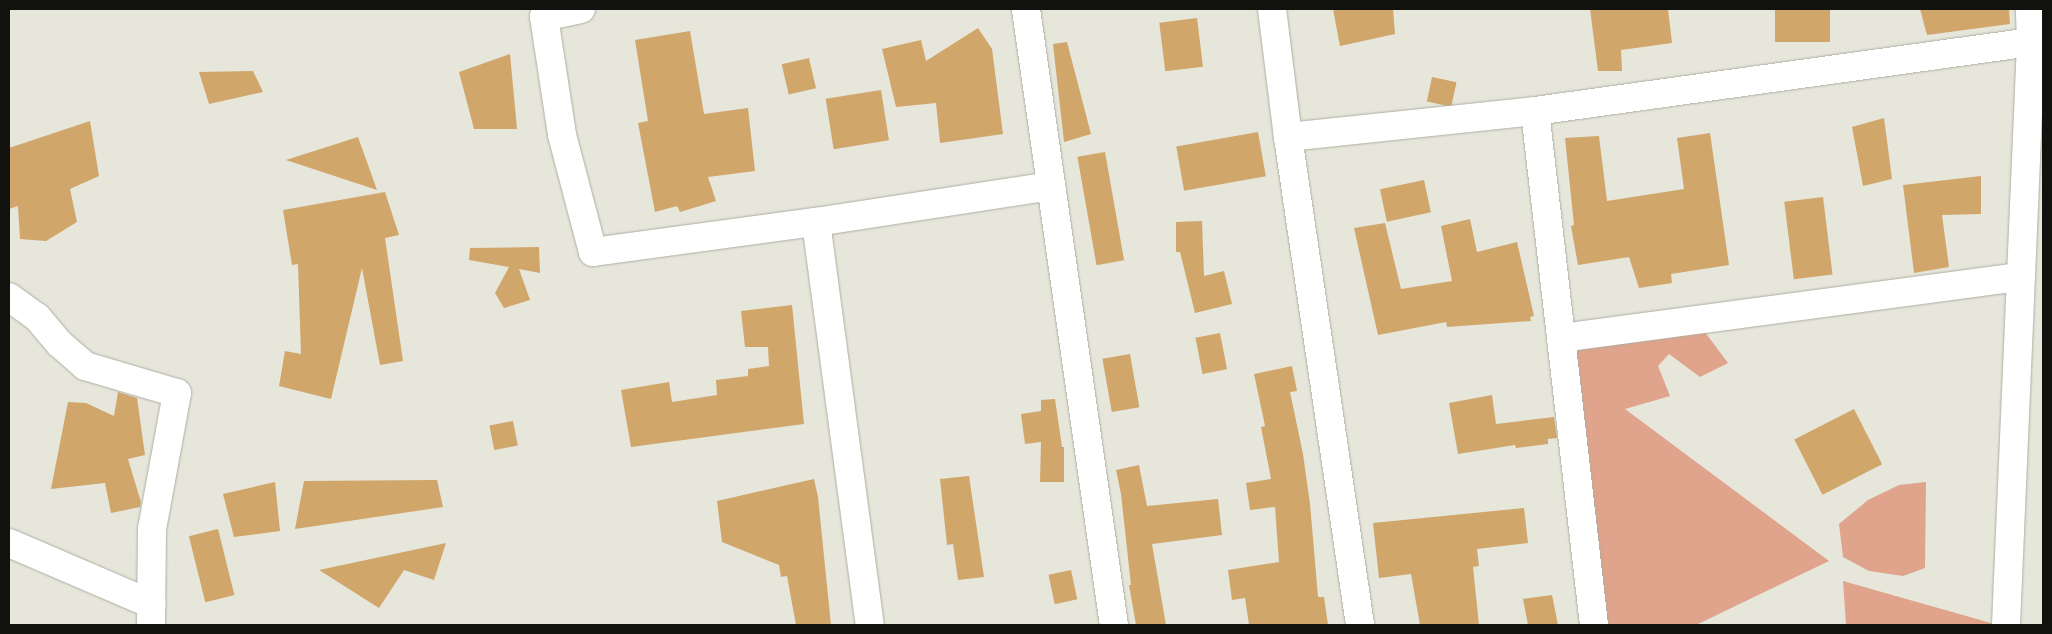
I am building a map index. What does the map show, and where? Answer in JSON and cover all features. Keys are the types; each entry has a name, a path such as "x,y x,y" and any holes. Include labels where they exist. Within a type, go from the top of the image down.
{"street":[{"path":"581,9 544,17 562,135 593,252 816,222 1051,186"},
{"path":"1026,9 1114,625"},
{"path":"1272,9 1288,137 1360,625"},
{"path":"2006,625 2031,42 2030,9"},
{"path":"1288,137 1535,111 2031,42"},
{"path":"1535,111 1594,625"},
{"path":"816,222 870,625"},
{"path":"1561,338 2021,278"},
{"path":"9,297 37,317 60,344 85,366 177,393 152,529 151,615 9,543"}],"shaded area":[{"path":"1696,320 1728,363 1700,377 1669,354 1658,366 1670,396 1625,409 1829,561 1696,625 1594,625 1561,338"},
{"path":"1926,482 1925,568 1903,576 1869,571 1843,557 1839,524 1868,500 1899,485"},
{"path":"1843,581 1998,625 1846,625"}],"building":[{"path":"1333,9 1393,9 1395,34 1340,46"},
{"path":"1590,9 1668,9 1672,43 1621,50 1622,71 1598,71"},
{"path":"1775,9 1830,9 1830,42 1775,42"},
{"path":"1920,9 2009,9 2010,24 1927,35"},
{"path":"1197,18 1203,67 1165,71 1159,23"},
{"path":"978,28 992,49 1003,134 940,143 936,103 896,107 882,49 921,40 926,61"},
{"path":"690,31 704,114 748,108 755,171 708,177 716,201 680,212 677,206 655,212 638,123 648,121 635,40"},
{"path":"1067,42 1091,134 1064,142 1053,44"},
{"path":"510,54 517,129 474,129 459,72"},
{"path":"809,58 816,88 789,95 782,64"},
{"path":"253,71 263,92 209,104 199,72"},
{"path":"1432,77 1456,82 1451,107 1427,101"},
{"path":"881,90 889,140 834,149 826,99"},
{"path":"1884,118 1892,179 1863,186 1852,127"},
{"path":"90,121 99,176 70,189 77,222 46,241 20,239 18,206 9,209 9,148"},
{"path":"1258,132 1266,176 1184,191 1176,146"},
{"path":"1710,133 1729,265 1671,274 1672,283 1639,288 1629,257 1578,265 1571,226 1574,225 1565,138 1599,136 1607,201 1684,189 1677,138"},
{"path":"358,137 377,190 286,160"},
{"path":"1105,152 1124,260 1097,265 1077,157"},
{"path":"1981,176 1981,214 1942,215 1949,267 1914,273 1903,185"},
{"path":"1424,180 1431,212 1387,222 1380,189"},
{"path":"385,192 399,235 385,238 403,361 380,365 362,268 331,399 279,386 285,351 301,354 298,264 292,265 283,210"},
{"path":"1823,197 1833,274 1794,279 1784,202"},
{"path":"1470,219 1477,252 1517,242 1534,316 1530,317 1531,321 1447,327 1446,322 1378,335 1354,228 1385,223 1401,289 1452,281 1441,226"},
{"path":"1202,221 1204,276 1224,271 1232,304 1195,313 1180,252 1176,252 1176,222"},
{"path":"539,247 540,273 519,269 530,300 504,308 495,293 509,267 469,260 470,248"},
{"path":"792,305 804,424 631,447 621,390 669,382 672,402 717,395 716,380 748,376 748,369 769,366 768,347 745,347 741,311"},
{"path":"1220,333 1227,369 1203,374 1195,338"},
{"path":"1130,354 1139,407 1112,412 1102,359"},
{"path":"1292,366 1297,391 1290,392 1303,454 1310,504 1318,597 1324,597 1328,625 1249,625 1245,598 1232,600 1228,570 1279,562 1275,507 1250,510 1246,483 1271,479 1261,427 1265,426 1254,374"},
{"path":"118,392 137,398 145,455 128,459 141,502 140,507 111,513 105,483 51,489 68,402 86,403 114,416"},
{"path":"1492,395 1496,424 1554,417 1557,438 1548,439 1548,444 1516,448 1515,445 1458,454 1449,403"},
{"path":"1055,399 1062,447 1064,447 1064,482 1040,482 1041,442 1025,444 1021,414 1041,411 1041,400"},
{"path":"1854,409 1882,464 1822,495 1794,439"},
{"path":"513,421 518,446 494,450 489,426"},
{"path":"1139,465 1147,506 1218,499 1222,535 1152,544 1166,625 1136,625 1129,585 1131,585 1121,494 1116,470"},
{"path":"969,476 984,577 958,580 953,544 947,545 940,479"},
{"path":"814,479 818,497 831,625 796,625 787,576 781,577 779,565 722,542 717,501"},
{"path":"437,480 443,507 295,529 304,481"},
{"path":"275,482 280,531 234,537 223,494"},
{"path":"1524,508 1528,543 1477,549 1479,566 1473,567 1479,625 1420,625 1411,574 1379,578 1373,523"},
{"path":"218,529 234,595 205,602 189,536"},
{"path":"446,543 434,580 404,570 379,608 319,570"},
{"path":"1071,570 1077,599 1055,604 1049,575"},
{"path":"1552,595 1558,625 1528,625 1523,599"}]}
